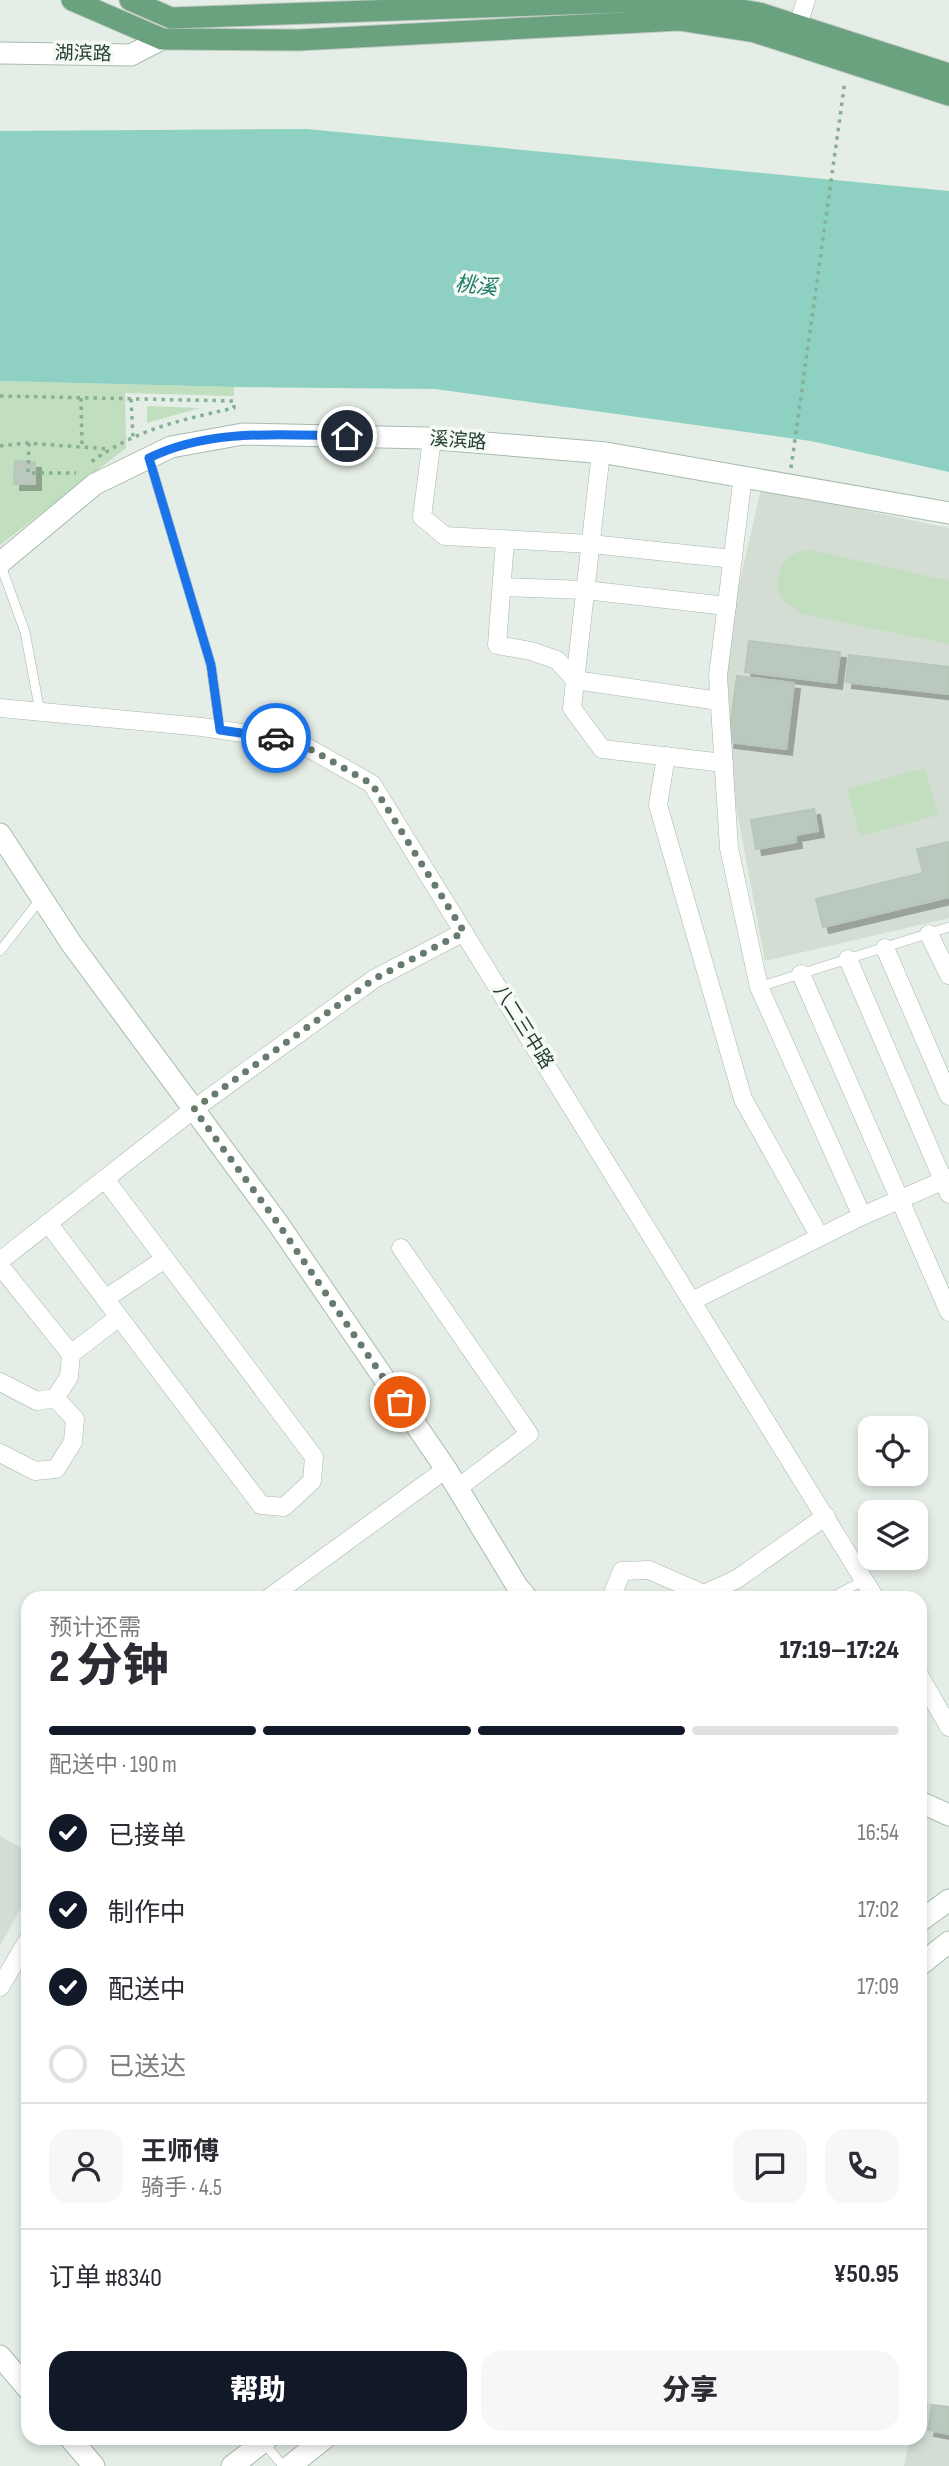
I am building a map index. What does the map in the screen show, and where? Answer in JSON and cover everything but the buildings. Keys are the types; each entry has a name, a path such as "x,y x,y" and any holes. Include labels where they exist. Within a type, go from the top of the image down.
{"main road":[{"path":"72,0 163,39 299,40 679,20 755,32 949,95"},
{"path":"130,0 171,18 680,1 759,13 949,74"},
{"name":"湖滨路","path":"0,52 131,55 163,39"},
{"name":"溪滨路","path":"0,563 95,484 171,447 243,434 432,439 601,452 949,513"},
{"path":"0,834 71,943 277,1222 446,1469 521,1591"},
{"path":"927,1805 949,1815"},
{"path":"927,1916 949,1900"},
{"path":"927,1959 949,1942"},
{"path":"0,2356 21,2381"},
{"path":"76,2445 94,2466"},
{"path":"232,2466 259,2445"},
{"path":"290,2466 317,2445"}],"street":[{"path":"797,25 806,0"},
{"path":"432,439 422,517 445,536 591,544 733,559"},
{"path":"601,452 572,708 602,749 724,763"},
{"path":"743,477 718,676 729,848 759,987 862,1216"},
{"path":"505,541 497,645 531,651 557,660 575,680 719,701"},
{"path":"502,586 585,590 727,606"},
{"name":"八二三中路","path":"0,708 220,730 296,741 372,784 871,1591"},
{"path":"666,756 658,805 743,1099 820,1237"},
{"path":"0,1382 37,1401 55,1398 69,1377 71,1354 0,1263 194,1109 374,979 464,932"},
{"path":"929,934 949,975"},
{"path":"884,947 949,1096"},
{"path":"692,1301 862,1216 898,1200 947,1184 848,959"},
{"path":"801,974 949,1312"},
{"path":"48,1223 261,1505 284,1507 313,1481 314,1457 105,1179"},
{"path":"401,1248 529,1434 458,1488"},
{"path":"106,1299 165,1259"},
{"path":"71,1354 119,1317"},
{"path":"0,1453 35,1471 56,1469 73,1442 75,1419 55,1398"},
{"path":"279,1591 446,1469"},
{"path":"710,1591 737,1578 826,1516"},
{"path":"614,1591 622,1571 635,1570 649,1570 697,1591"},
{"path":"927,1689 949,1727"},
{"path":"0,1987 21,1952"}],"lane":[{"path":"149,458 211,665 220,730"},
{"path":"0,563 26,632 40,712"},
{"path":"0,951 42,897"},
{"path":"759,987 949,927"},
{"path":"844,1591 865,1580"},
{"path":"268,2445 283,2466"}],"path":[{"path":"789,484 848,62"},
{"path":"0,397 234,401 234,408 184,419 133,437 109,449 74,474 28,473 29,443"},
{"path":"81,398 82,447"},
{"path":"131,399 133,437"},
{"path":"0,446 29,443 109,449 126,469"}],"shaded area":[{"path":"761,489 949,528 949,918 765,961 726,752 727,637"},
{"path":"0,1836 21,1848 21,1908 0,1946"},
{"path":"927,2403 949,2406 949,2466 904,2466 908,2445 927,2445"}],"green space":[{"path":"0,381 234,387 234,396 125,393 126,448 0,545"},
{"path":"147,406 200,408 147,423"},
{"path":"810,550 949,581 949,644 803,614 794,608 780,595 779,572 788,557"},
{"path":"925,768 938,815 860,836 847,789"}],"water":[{"name":"桃溪","path":"307,129 949,191 949,472 811,441 435,389 0,381 0,131"}],"way so far":[{"path":"276,738 296,741 372,784 464,932 374,979 194,1109 277,1222 400,1402"}],"route":[{"path":"276,738 220,730 211,665 149,458 171,447 243,434 347,436"}]}
